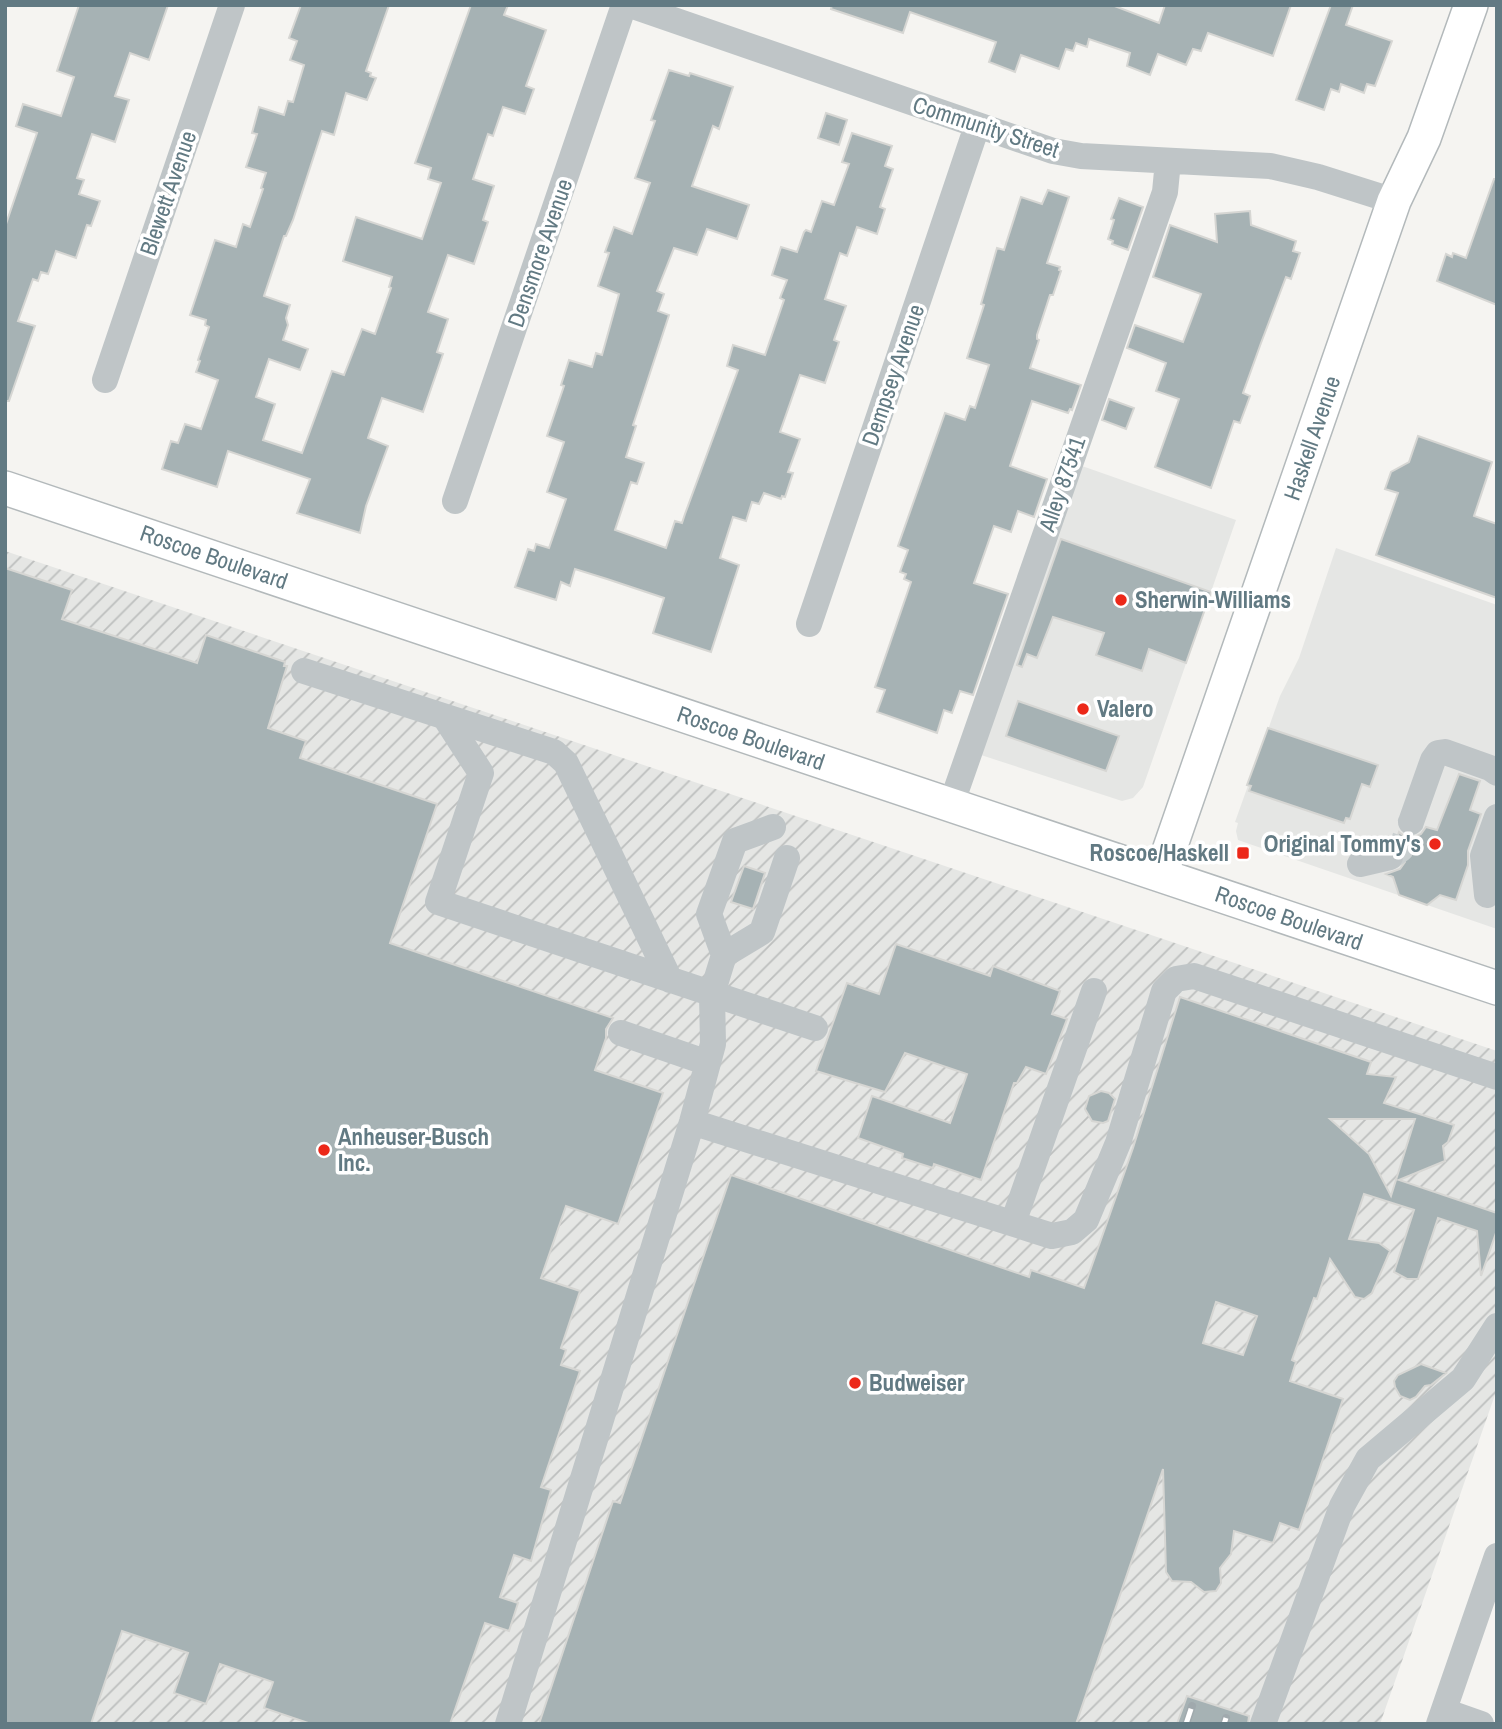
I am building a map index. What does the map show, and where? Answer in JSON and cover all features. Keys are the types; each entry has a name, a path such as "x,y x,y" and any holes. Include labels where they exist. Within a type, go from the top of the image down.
{"main road":[{"name":"Haskell Avenue","path":"1161,874 1394,201 1424,138 1471,5"},
{"name":"Roscoe Boulevard","path":"5,488 1497,988"}],"street":[{"name":"Blewett Avenue","path":"104,380 232,5"},
{"name":"Densmore Avenue","path":"455,501 624,5"},
{"name":"Community Street","path":"630,5 1053,151 1080,156 1270,166 1318,177 1394,201"},
{"name":"Dempsey Avenue","path":"809,624 977,126"},
{"name":"Alley 87541","path":"951,806 1165,192 1168,161"},
{"path":"304,671 554,752 566,763 670,980"},
{"path":"446,719 481,774 438,902 815,1028"},
{"path":"1411,821 1433,760 1438,754 1445,752 1497,773"},
{"path":"1487,895 1483,856 1497,817"},
{"path":"508,1724 692,1122 713,1044 712,994 724,955 709,914 735,841 772,827"},
{"path":"1360,864 1391,857"},
{"path":"724,955 761,932 787,858"},
{"path":"692,1122 1052,1236 1072,1232 1086,1220 1118,1143 1164,991 1176,979 1194,976 1497,1077"},
{"path":"1013,1223 1094,991"},
{"path":"621,1033 708,1063"},
{"path":"1263,1724 1342,1506 1368,1459 1463,1379 1497,1326"},
{"path":"1481,1724 1441,1718 1494,1571"}],"shaded area":[{"path":"1082,466 1236,520 1143,787 1133,798 1122,801 981,755"},
{"path":"1336,548 1497,605 1497,929 1238,840 1238,823 1235,822 1280,696 1299,658"},
{"path":"5,551 1497,1051 1497,1389 1380,1724 5,1724"}],"building":[{"path":"79,5 168,5 149,60 130,53 115,96 129,100 115,142 92,134 77,178 84,180 79,194 100,201 91,226 87,225 76,258 56,251 48,274 41,272 38,281 33,279 18,321 35,326 9,401 5,401 5,227 37,133 16,126 23,104 61,116 74,77 57,71"},
{"path":"301,5 389,5 366,71 376,78 367,100 346,93 334,135 322,131 293,220 284,236 264,296 290,305 283,340 308,349 300,370 269,359 256,397 275,404 263,440 302,453 332,371 344,375 362,329 375,334 391,288 392,277 343,261 356,217 422,239 441,183 428,179 431,168 415,163 471,5 508,5 504,15 546,30 526,86 534,89 525,114 503,107 493,136 488,134 473,179 494,186 483,220 488,222 474,264 448,255 428,312 448,319 437,352 443,354 423,412 382,398 368,438 388,446 366,506 360,533 297,513 310,479 228,451 217,487 162,469 171,441 178,443 185,424 201,429 218,380 196,372 209,327 205,325 206,320 190,315 215,240 236,247 243,224 250,227 266,173 246,167 257,134 252,133 259,107 284,115 288,101 293,102 304,65 290,60 297,41 289,38"},
{"path":"832,5 1112,5 1159,23 1165,5 1291,5 1273,56 1208,33 1201,51 1193,49 1186,65 1158,54 1150,75 1127,66 1130,53 1089,39 1087,47 1076,43 1073,51 1066,49 1059,69 1021,55 1015,72 989,62 996,42 910,12 903,33 831,9"},
{"path":"1331,5 1353,5 1346,25 1392,41 1375,86 1367,84 1364,93 1341,84 1339,92 1331,89 1324,110 1296,100"},
{"path":"669,70 689,76 690,73 733,87 719,129 713,126 692,186 749,205 737,239 707,229 697,255 674,248 657,291 664,294 658,311 669,315 633,425 636,426 626,457 644,463 637,484 631,482 615,530 666,548 675,521 682,523 738,370 727,366 733,345 765,355 784,300 780,298 787,280 772,275 781,247 797,252 804,232 811,232 822,201 834,205 849,164 842,162 852,133 892,146 885,166 893,169 880,207 885,209 877,234 857,227 847,256 840,253 825,299 846,306 834,340 839,342 825,383 800,375 780,432 800,439 788,472 793,473 785,497 782,496 781,499 764,493 759,504 752,502 746,521 733,517 720,558 739,565 711,652 653,633 664,598 607,579 575,569 570,586 561,582 556,600 515,587 528,549 534,551 536,544 549,548 566,499 547,492 564,442 547,436 564,386 561,385 569,360 592,367 596,353 602,355 619,294 598,286 609,253 605,252 614,227 632,234 650,183 635,178 655,121 651,120"},
{"path":"826,113 847,120 839,145 818,138"},
{"path":"1494,179 1497,179 1497,305 1437,281 1446,254 1452,257 1453,253 1466,258"},
{"path":"1048,190 1069,197 1047,263 1060,267 1061,271 1037,335 1039,340 1030,368 1081,385 1072,410 1068,413 1032,401 1010,466 1047,479 1034,517 1018,511 1011,532 994,526 974,583 1008,594 973,695 960,691 952,713 944,710 937,733 877,712 885,690 875,687 911,582 904,579 906,574 900,572 908,550 898,546 945,413 965,420 970,406 975,408 989,365 967,358 984,305 981,304 997,248 1004,250 1021,197 1042,204"},
{"path":"1119,198 1143,207 1128,250 1112,244 1113,241 1108,239 1114,220 1111,219"},
{"path":"1250,211 1251,225 1296,241 1293,251 1300,253 1291,279 1286,277 1261,343 1243,393 1250,396 1240,423 1234,421 1211,488 1155,467 1179,399 1156,391 1166,363 1127,348 1135,325 1183,342 1201,294 1153,277 1170,225 1217,242 1215,214"},
{"path":"1109,399 1134,408 1126,429 1102,420"},
{"path":"1418,436 1492,462 1474,516 1497,524 1497,598 1376,555 1398,493 1385,489 1391,472 1409,462"},
{"name":"Sherwin-Williams","path":"1061,539 1211,592 1186,663 1149,649 1142,671 1096,655 1104,633 1053,617 1037,658 1027,654 1022,667 1017,665"},
{"name":"Anheuser-Busch Inc.","path":"5,568 72,590 62,619 197,663 206,635 285,662 284,666 287,666 268,728 306,741 300,758 437,804 390,943 613,1018 606,1029 606,1038 595,1070 663,1093 618,1224 566,1206 541,1278 580,1291 561,1348 566,1350 561,1365 580,1371 541,1487 551,1490 531,1561 514,1555 500,1597 518,1603 509,1631 485,1623 450,1724 311,1724 264,1708 273,1682 220,1664 206,1704 174,1693 188,1653 122,1631 91,1724 5,1724"},
{"name":"Valero","path":"1018,701 1119,736 1106,771 1006,736"},
{"path":"1268,728 1378,765 1370,787 1362,784 1350,819 1346,818 1344,823 1249,791 1251,786 1247,785"},
{"name":"Original Tommy's","path":"1459,774 1480,781 1470,810 1481,814 1468,851 1468,865 1456,900 1440,895 1427,905 1399,895 1393,877 1386,874 1400,869 1405,862 1405,853 1396,842 1399,832 1405,837 1413,838 1421,834 1426,827 1437,830"},
{"path":"744,866 765,873 753,909 731,902"},
{"path":"896,944 990,976 993,966 1060,991 1052,1014 1067,1019 1046,1074 1026,1067 1017,1083 1014,1083 981,1180 934,1164 933,1168 902,1158 903,1154 858,1138 872,1096 950,1123 967,1074 905,1053 885,1092 816,1071 847,983 879,994"},
{"path":"1180,997 1371,1062 1367,1074 1396,1077 1384,1103 1454,1125 1448,1142 1443,1146 1445,1161 1399,1180 1497,1213 1497,1230 1481,1276 1477,1231 1438,1218 1418,1279 1407,1279 1394,1272 1414,1210 1364,1194 1349,1239 1379,1243 1390,1251 1372,1293 1364,1299 1355,1297 1330,1259 1292,1360 1296,1362 1290,1381 1343,1399 1299,1530 1280,1523 1273,1543 1234,1531 1231,1554 1220,1568 1221,1583 1216,1591 1204,1592 1191,1582 1172,1581 1166,1572 1163,1469 1076,1724 539,1724 613,1501 620,1503 731,1175 1029,1277 1031,1270 1084,1288 1133,1148","holes":["1330,1119 1415,1119 1391,1196 1369,1154","1216,1302 1257,1316 1243,1355 1203,1343"]},
{"path":"1101,1091 1109,1093 1115,1099 1108,1121 1103,1123 1092,1121 1085,1109 1089,1096"},
{"path":"1421,1364 1446,1373 1431,1385 1425,1386 1410,1400 1400,1396 1394,1381 1398,1375"},
{"path":"1187,1696 1249,1716 1248,1724 1177,1724"}],"tunnel":[{"path":"1390,857 1401,849 1411,822"}],"railway":[{"path":"1186,1724 1192,1706"},
{"path":"1224,1724 1226,1718"}],"place":[{"name":"Sherwin-Williams","path":"1121,600"},
{"name":"Valero","path":"1083,709"},
{"name":"Original Tommy's","path":"1435,844"},
{"name":"Roscoe/Haskell","path":"1243,853"},
{"name":"Anheuser-Busch Inc.","path":"324,1150"},
{"name":"Budweiser","path":"855,1383"}]}
